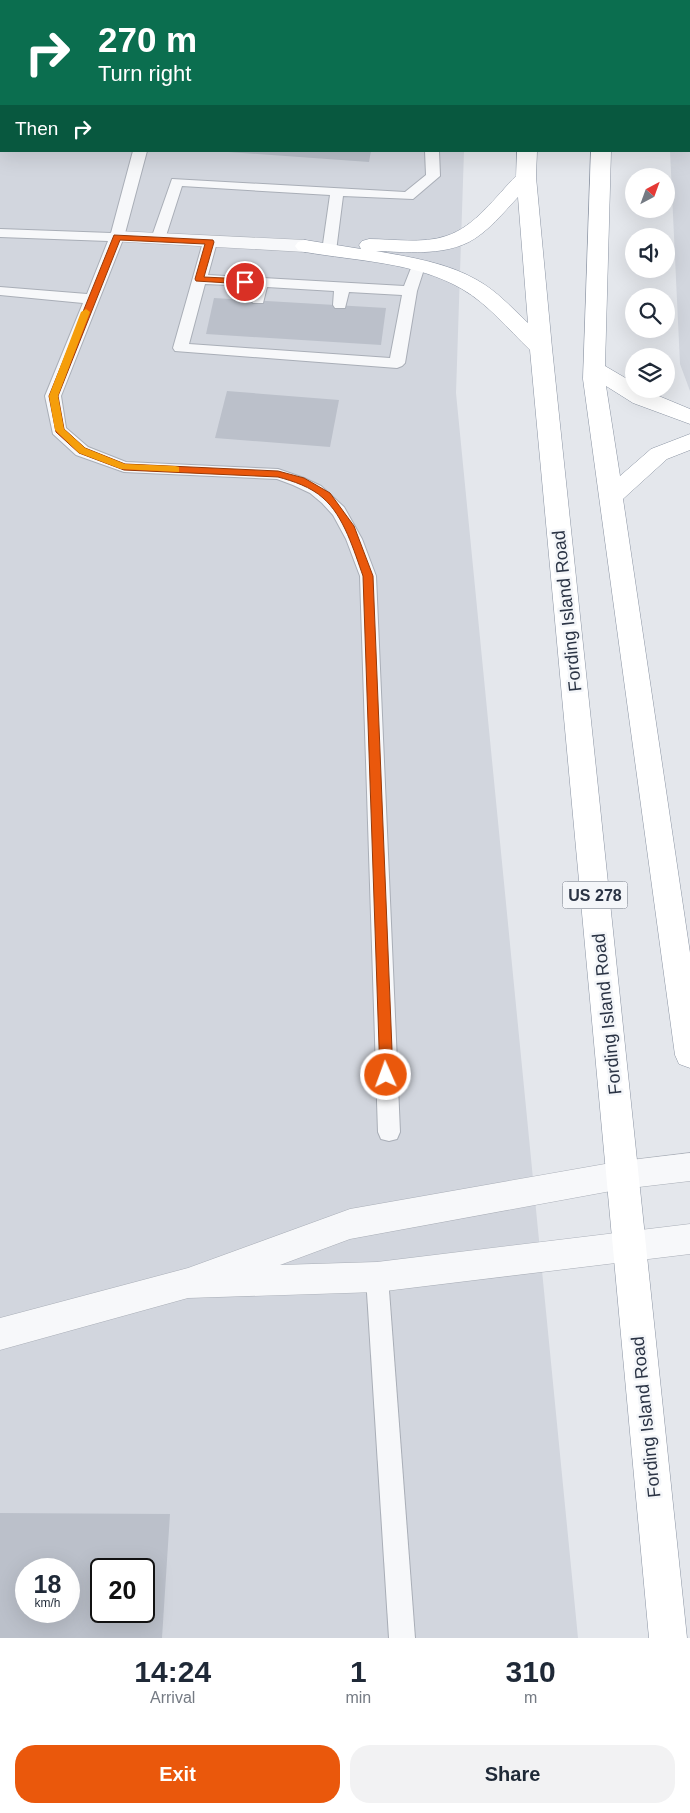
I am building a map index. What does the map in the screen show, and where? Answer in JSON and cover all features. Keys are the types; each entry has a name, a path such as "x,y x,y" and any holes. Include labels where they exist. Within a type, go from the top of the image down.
{"highway":[{"path":"601,152 594,379 690,1055"},
{"path":"329,248 436,244 460,239 485,218 526,164"},
{"name":"Fording Island Road","path":"526,164 542,348 668,1638"},
{"path":"305,246 329,248 418,266 460,280 484,295 542,348"},
{"path":"595,369 641,398 690,417"},
{"path":"611,497 659,454 690,441"}],"street":[{"path":"117,237 305,246"},
{"path":"0,1334 188,1283 350,1224 622,1175 690,1167"},
{"path":"188,1283 377,1277 690,1239"}],"lane":[{"path":"140,152 117,237 53,396 59,430 82,451 124,467 278,474 300,480 326,496 350,528 368,576 389,1132"},
{"path":"158,239 177,182 408,196 433,176 432,152"},
{"path":"329,248 337,192"},
{"path":"0,233 117,237"},
{"path":"210,242 180,348 397,363 410,291 418,266"},
{"path":"200,279 410,291"},
{"path":"258,300 260,282"},
{"path":"340,305 342,287"},
{"path":"0,291 91,299"},
{"path":"246,353 250,337"},
{"path":"332,359 335,342"},
{"path":"377,1277 402,1638"}],"shaded area":[{"path":"0,152 464,152 456,393 578,1638 0,1638"},
{"path":"670,152 690,152 690,391 680,364 673,218 675,218 675,168 671,168"}],"building":[{"path":"228,152 371,152 369,162"},
{"path":"214,298 386,308 381,345 206,334"},
{"path":"227,391 339,400 330,447 215,438"},
{"path":"0,1513 170,1514 162,1638 0,1638"}],"slow traffic":[{"path":"86,312 53,396 59,430 82,451 124,467 175,469"}],"route":[{"path":"245,282 200,279 210,242 117,237 53,396 59,430 82,451 124,467 278,474 300,480 326,496 350,528 368,576 386,1075"}]}
